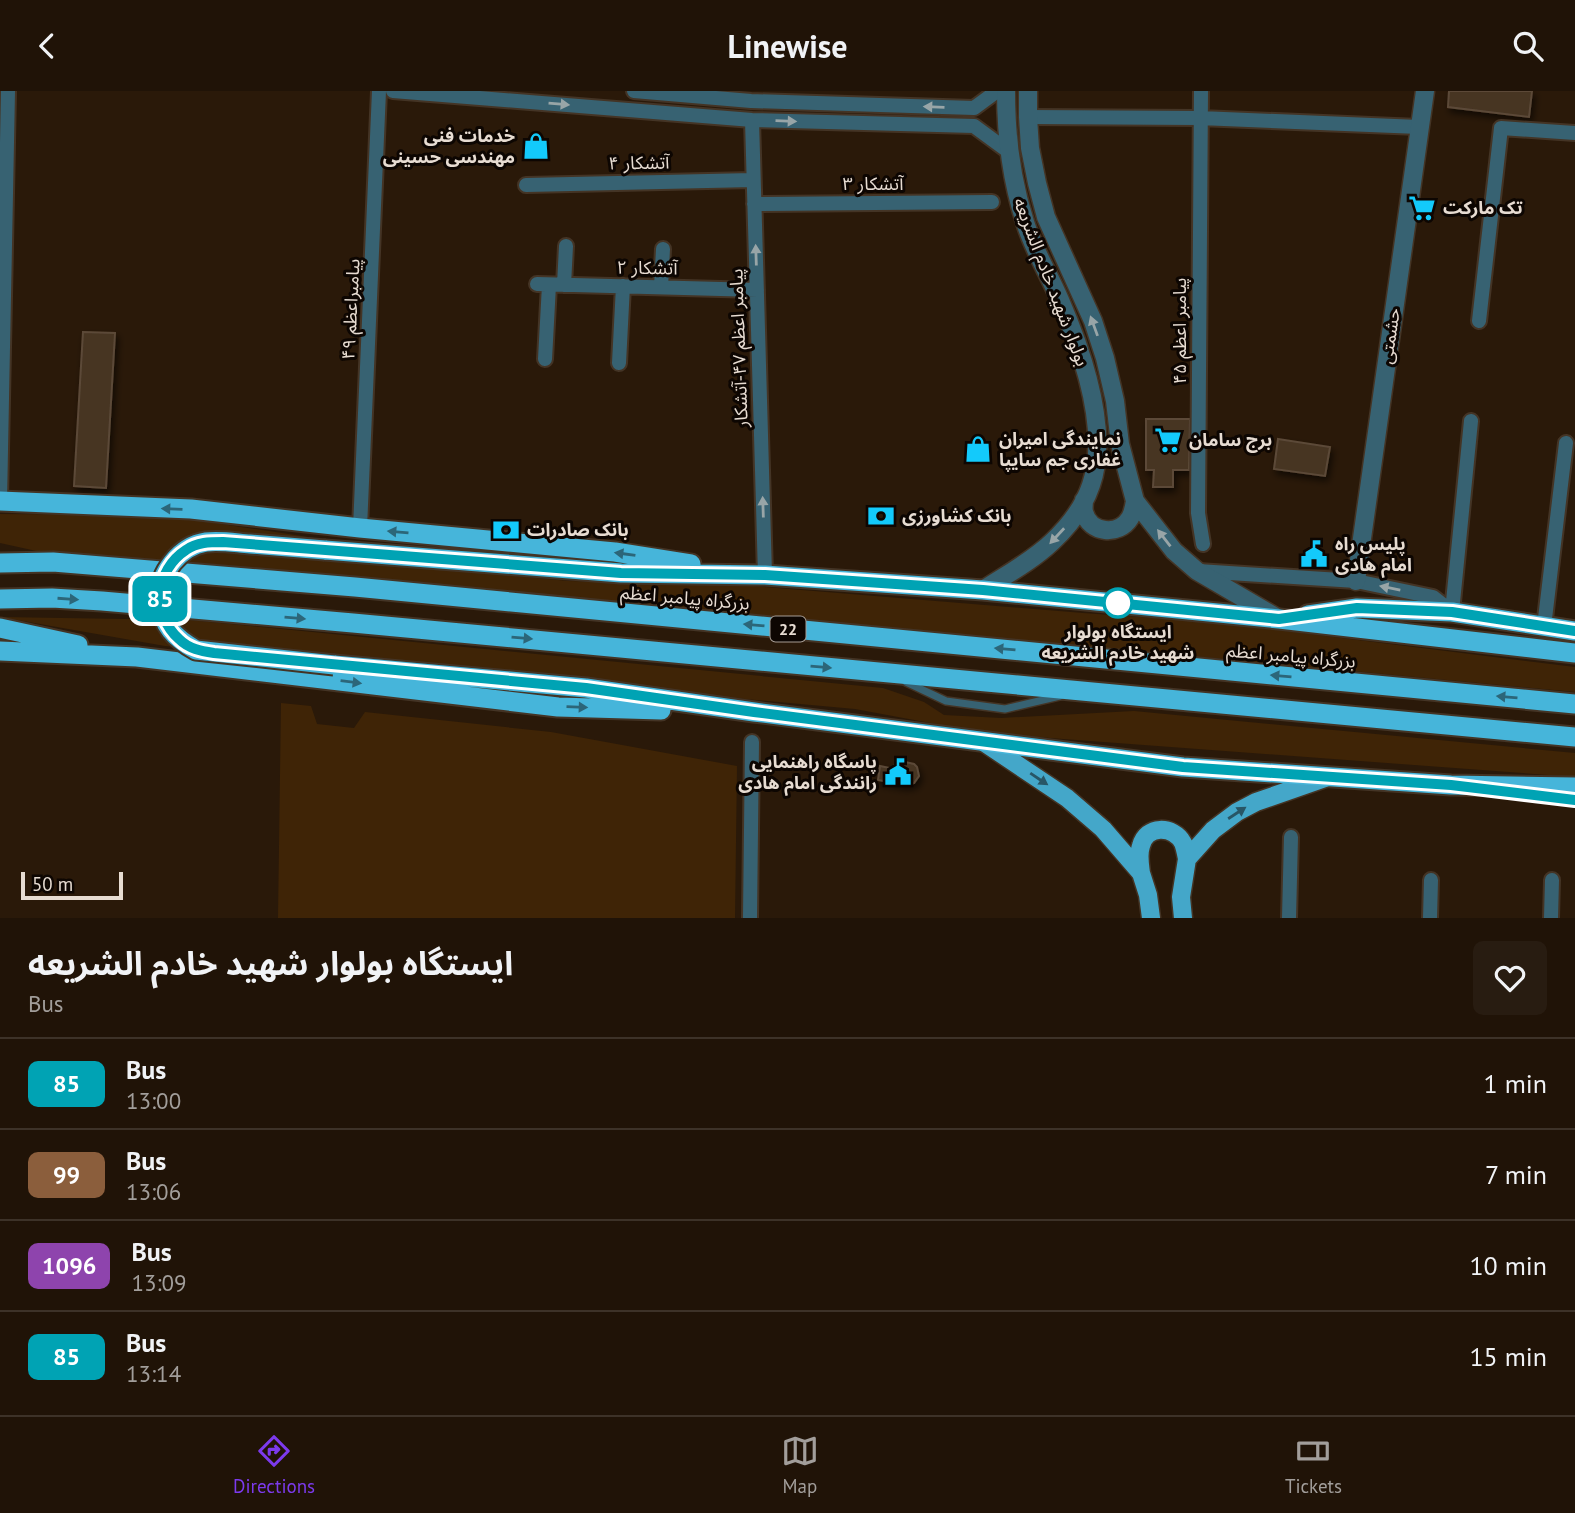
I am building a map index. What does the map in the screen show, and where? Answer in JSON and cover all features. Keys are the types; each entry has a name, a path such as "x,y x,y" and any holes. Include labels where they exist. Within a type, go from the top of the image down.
{"highway":[{"path":"0,501 191,509 360,529 615,552 765,575"},
{"path":"1575,653 1279,619 983,590 765,575 621,573 223,542 205,542 188,548 174,560 164,575 159,593 161,611 168,628 180,641 196,650 586,688 1183,767 1451,785 1575,786"},
{"path":"0,550 53,562"},
{"name":"بزرگراه پیامبر اعظم","path":"0,563 53,562 355,587 1575,704"},
{"name":"22","path":"0,599 102,601 353,622 1575,737"},
{"path":"1279,619 1357,608 1452,612 1575,631"},
{"path":"0,628 137,657"},
{"path":"0,651 137,657 558,707 754,712"},
{"path":"1451,785 1575,800"}],"main road":[{"path":"982,741 1075,804 1103,828 1141,873"},
{"path":"1187,859 1213,830 1237,812 1256,802 1325,778"},
{"path":"1151,918 1141,873 1140,848 1147,834 1163,829 1178,837 1187,859 1181,897 1183,918"}],"street":[{"path":"0,501 8,91"},
{"name":"پیامبراعظم ۴۹","path":"360,529 379,91"},
{"path":"393,91 752,120 974,126 1009,151"},
{"path":"634,91 974,108 997,91"},
{"name":"بولوار شهید خادم الشریعه","path":"983,590 1023,565 1052,542 1070,522 1092,484 1098,446 1084,365 1072,329 1025,225 1015,188 1009,151 1006,91"},
{"name":"بولوار شهید خادم الشریعه","path":"1028,91 1032,160 1046,217 1093,321 1105,358 1115,401 1120,444 1135,501 1174,551 1197,571 1279,619"},
{"name":"پیامبر اعظم ۴۵","path":"1201,91 1198,513 1203,544"},
{"name":"حشمتی","path":"1356,581 1425,91"},
{"path":"974,108 977,115 974,126"},
{"path":"1028,117 1200,118 1419,127"},
{"name":"پیامبر اعظم ۴۷-آتشکار","path":"752,120 765,575"},
{"path":"1479,321 1501,128 1575,132"},
{"name":"آتشکار ۴","path":"526,185 753,180"},
{"name":"آتشکار ۳","path":"754,204 992,202"},
{"path":"564,285 566,246"},
{"path":"661,287 663,249"},
{"name":"آتشکار ۲","path":"545,359 543,285 757,289"},
{"path":"619,363 622,286"},
{"path":"1452,612 1471,421"},
{"path":"1544,627 1566,443"},
{"path":"1084,500 1084,513 1091,523 1101,530 1113,531 1125,525 1132,516 1135,501"},
{"path":"1197,571 1356,581 1433,597 1452,612"},
{"path":"750,918 752,742"},
{"path":"1289,918 1292,837"},
{"path":"1430,918 1431,880"},
{"path":"1551,918 1552,880"}],"shaded area":[{"path":"0,514 162,515 315,538 321,558 569,581 754,586 1213,622 1575,667 1575,692 213,564 50,554 0,543"},
{"path":"0,617 189,620 883,688 924,702 944,715 1001,718 1134,711 1575,753 1575,777 984,733 855,709 165,646"},
{"path":"281,703 311,706 317,724 354,728 365,712 551,732 737,766 735,918 278,918"}],"building":[{"path":"1449,91 1532,91 1529,117 1448,107"},
{"path":"83,332 115,333 106,488 74,486"},
{"name":"برج سامان","path":"1146,419 1190,419 1189,470 1173,470 1173,487 1153,487 1154,470 1146,470"},
{"path":"1278,439 1330,447 1325,476 1274,469"},
{"path":"905,762 917,767 919,776 914,783 905,785 878,780 880,766 894,769 894,766 898,767"}],"bus line":[{"name":"85","path":"1575,631 1452,612 1357,608 1279,619 983,590 765,575 621,573 223,542 205,542 188,548 174,560 164,575 159,593 161,611 168,628 180,641 196,650 214,653 586,688 1183,767 1451,785 1575,800"}],"place":[{"name":"خدمات فنی مهندسی حسینی","path":"536,146"},
{"name":"تک مارکت","path":"1422,208"},
{"name":"برج سامان","path":"1168,440"},
{"name":"نمایندگی امیران غفاری جم سایپا","path":"978,449"},
{"name":"بانک کشاورزی","path":"881,516"},
{"name":"بانک صادرات","path":"506,530"},
{"name":"پلیس راه امام هادی","path":"1314,554"},
{"name":"ایستگاه بولوار شهید خادم الشریعه","path":"1118,603"},
{"name":"پاسگاه راهنمایی رانندگی امام هادی","path":"898,772"}]}
